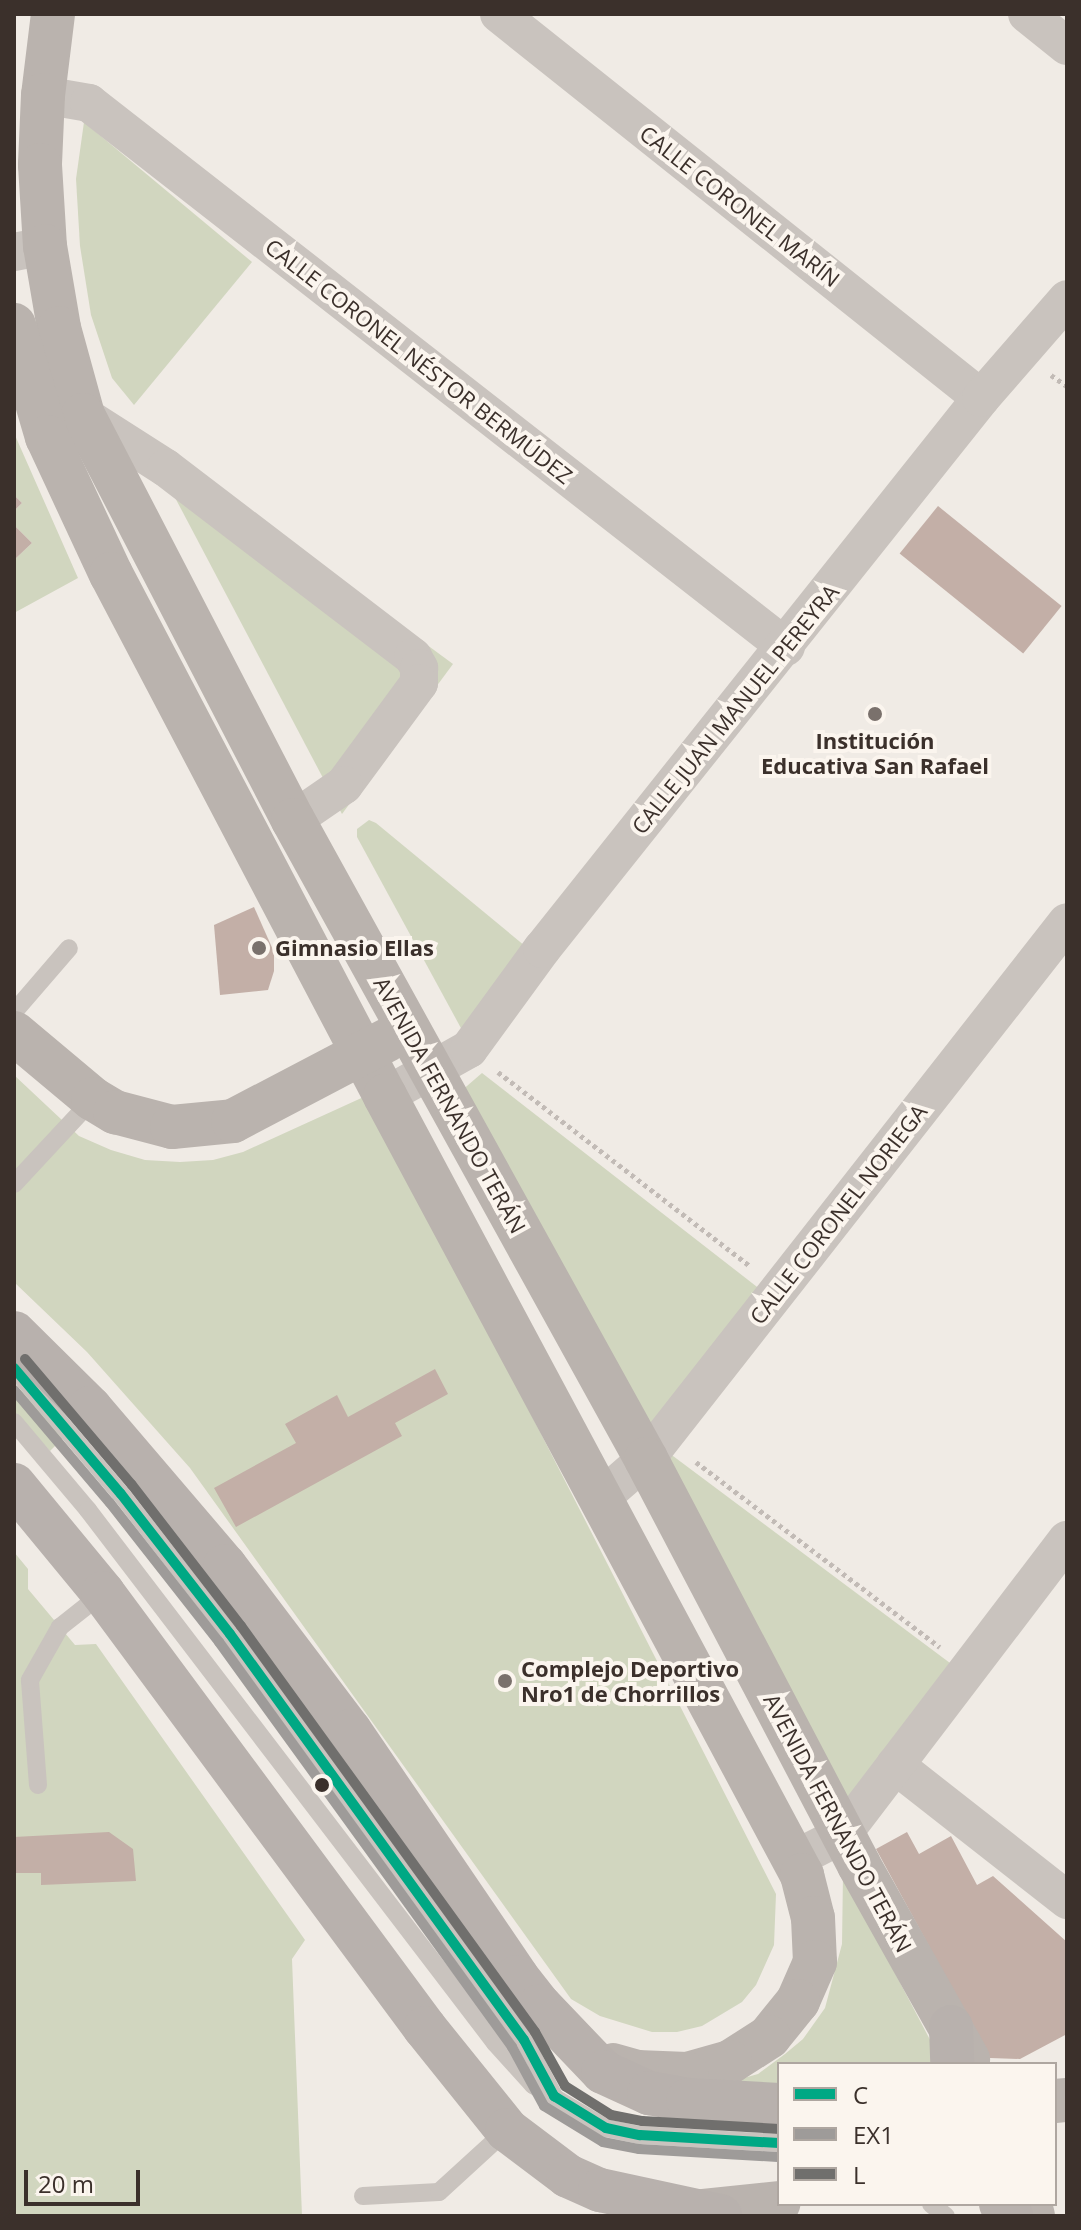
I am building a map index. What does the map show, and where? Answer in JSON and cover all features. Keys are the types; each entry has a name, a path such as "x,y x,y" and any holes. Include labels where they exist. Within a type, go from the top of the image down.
{"main road":[{"name":"AVENIDA FERNANDO TERÁN","path":"53,14 43,95 40,165 29,249 59,328 83,415 293,820 407,1029 655,1448 842,1835 958,2052"},
{"path":"14,325 47,437 111,574 362,1053 795,1859 813,1918 815,1962 798,2001 769,2037 730,2062 687,2074 637,2072 614,2066 579,2048"},
{"path":"14,1033 93,1099 115,1112 172,1127 233,1121 407,1029"},
{"path":"14,1333 90,1408 225,1566 350,1731 517,1977 579,2048 603,2072 649,2093 688,2100 777,2105"},
{"path":"14,1485 103,1593 425,2028 507,2130 568,2176 600,2190 707,2214 777,2203"}],"street":[{"name":"CALLE CORONEL MARÍN","path":"499,14 981,398"},
{"path":"1027,14 1067,46"},
{"name":"CALLE CORONEL NÉSTOR BERMÚDEZ","path":"43,95 89,103 786,647"},
{"name":"CALLE JUAN MANUEL PEREYRA","path":"385,1096 469,1049 542,949 786,647 981,398 1067,299"},
{"path":"83,415 166,468 413,657 419,668 419,683 344,785 293,820"},
{"name":"CALLE CORONEL NORIEGA","path":"601,1498 655,1448 1067,922"},
{"path":"795,1859 842,1835 1067,1540"},
{"path":"895,1765 1067,1900"}],"lane":[{"path":"14,1012 69,948"},
{"path":"14,1184 93,1099"},
{"path":"14,1368 121,1494 239,1646 524,2040 554,2096"},
{"path":"14,1422 88,1510 495,2043 533,2085 606,2128 640,2135 777,2143"},
{"path":"38,1785 30,1680 60,1627 103,1593"},
{"path":"363,2196 439,2192 507,2130"}],"path":[{"path":"469,1049 779,1289"},
{"path":"655,1448 969,1669"}],"green space":[{"path":"84,122 252,262 134,405 112,378 91,315 80,246 76,179"},
{"path":"14,433 78,578 14,613 14,560 32,543 14,525 14,511 22,503 14,495"},
{"path":"142,435 453,664 342,814"},
{"path":"369,820 525,946 462,1030 357,837 357,829"},
{"path":"482,1073 761,1290 651,1428 460,1092"},
{"name":"Complejo Deportivo Nro1 de Chorrillos","path":"14,1075 79,1136 145,1160 180,1162 213,1160 243,1152 368,1095 776,1894 774,1945 756,1985 742,2002 702,2026 677,2032 652,2032 600,2016 571,1999 190,1468 87,1352 14,1282"},
{"path":"14,1383 64,1437 50,1451 14,1412"},
{"path":"665,1450 950,1663 845,1802"},
{"path":"14,1552 28,1569 28,1589 75,1645 96,1644 305,1940 292,1959 302,2216 14,2216"},
{"path":"843,1874 938,2055 936,2062 777,2062 777,2093 726,2083 758,2074 803,2039 825,2008 842,1944"}],"building":[{"path":"14,495 22,503 14,511"},
{"path":"938,506 1062,606 1023,653 900,553"},
{"path":"14,525 32,543 14,560"},
{"path":"254,907 274,952 274,971 268,990 220,995 214,925"},
{"path":"435,1369 448,1394 395,1423 402,1436 236,1527 214,1488 296,1443 285,1424 337,1395 348,1417"},
{"path":"109,1832 133,1849 136,1881 41,1885 41,1873 14,1873 14,1837"},
{"path":"907,1832 919,1854 951,1836 977,1885 993,1876 1067,1942 1067,2034 1020,2059 990,2058 876,1849"}],"transit line":[{"name":"L","path":"25,1359 132,1485 241,1626 535,2032 565,2086 611,2115 642,2121 777,2129"},
{"name":"C","path":"14,1368 121,1494 230,1634 524,2040 554,2096 606,2128 640,2135 777,2143"},
{"name":"EX1","path":"14,1390 110,1503 219,1642 512,2047 544,2106 603,2142 639,2149 777,2157"}],"place":[{"name":"Institución Educativa San Rafael","path":"875,714"},
{"name":"Gimnasio Ellas","path":"259,948"},
{"name":"Complejo Deportivo Nro1 de Chorrillos","path":"505,1681"}]}
